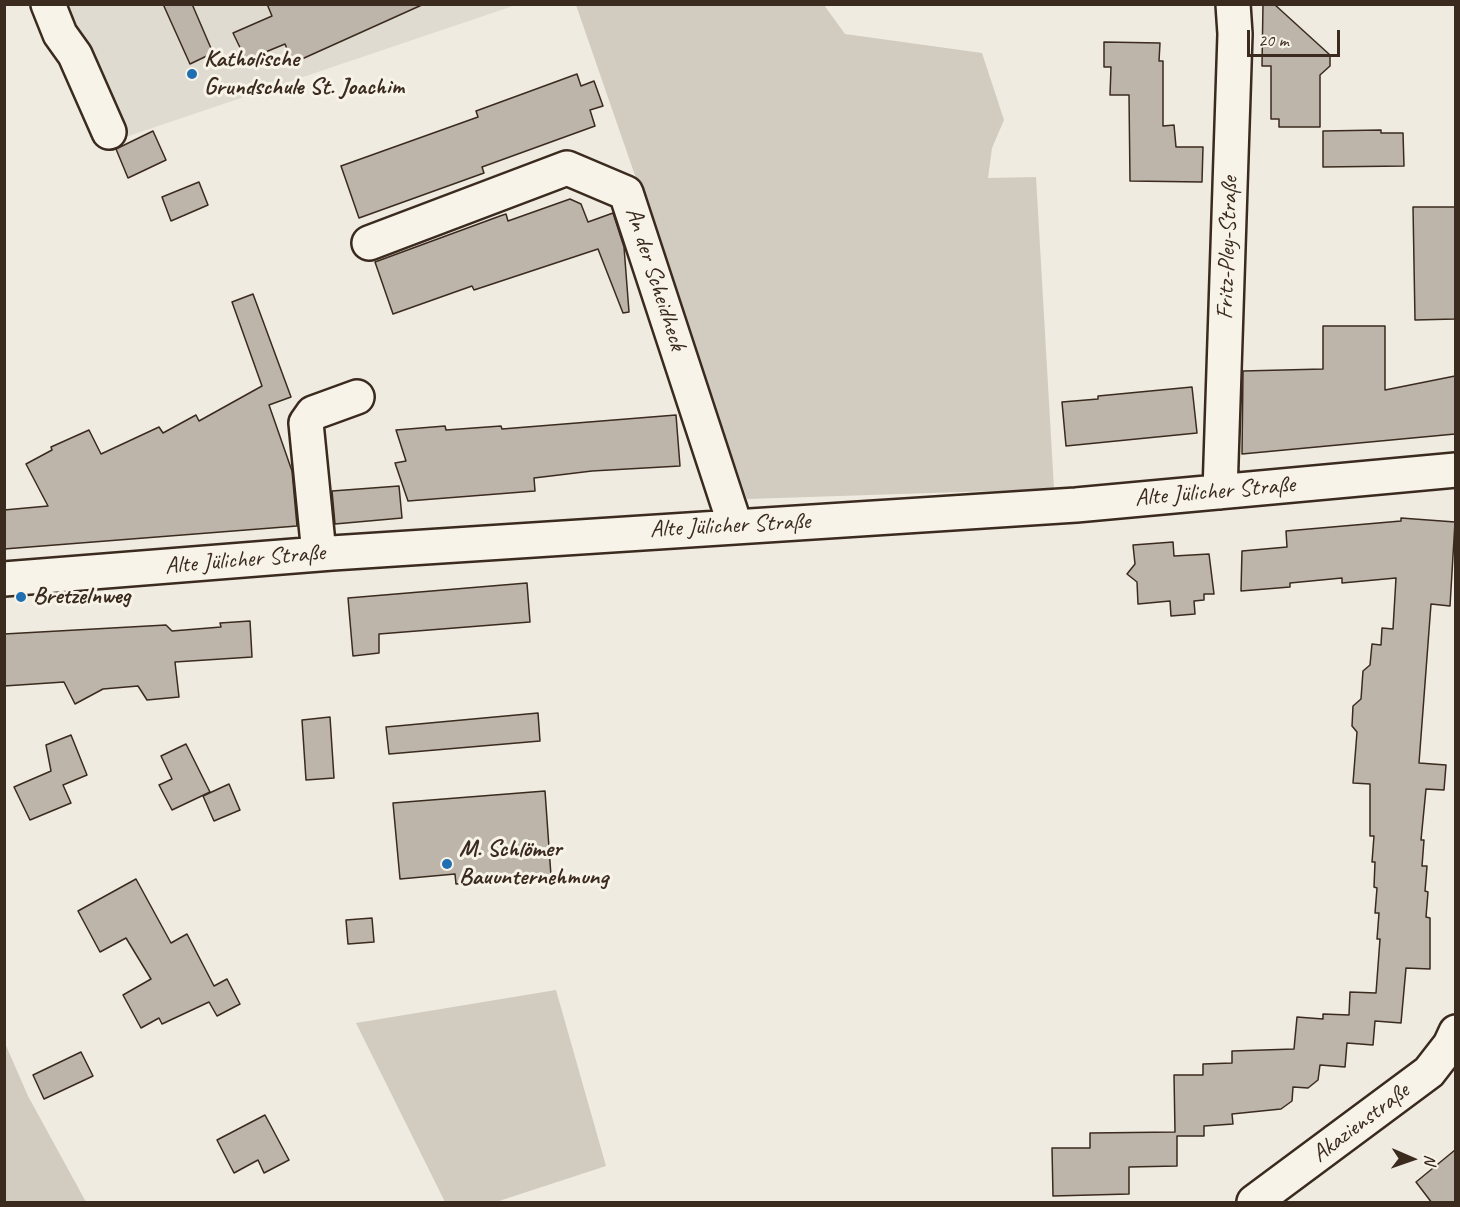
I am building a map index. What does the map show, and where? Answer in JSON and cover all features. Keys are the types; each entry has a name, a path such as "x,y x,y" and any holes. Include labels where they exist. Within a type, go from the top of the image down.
{"street":[{"path":"48,4 109,132"},
{"name":"Fritz-Pley-Straße","path":"1220,492 1235,46 1233,4"},
{"name":"An der Scheidheck","path":"369,243 567,168 626,193 735,525"},
{"path":"319,554 306,423 313,413 357,397"},
{"name":"Alte Jülicher Straße","path":"4,579 735,525 965,514 1455,470"},
{"name":"Akazienstraße","path":"1254,1203 1429,1072 1450,1045 1455,1032"}],"shaded area":[{"name":"Katholische Grundschule St. Joachim","path":"43,5 516,5 105,144"},
{"path":"576,5 824,5 845,34 982,53 1004,120 992,148 988,178 1036,177 1054,489 747,499"},
{"path":"556,990 606,1166 496,1202 445,1202 356,1023"},
{"path":"4,1041 28,1096 86,1202 5,1202"}],"building":[{"path":"163,4 192,4 213,53 190,64"},
{"path":"267,4 424,4 293,63 285,44 246,60 233,33 272,16"},
{"path":"1263,4 1274,4 1330,55 1330,66 1320,75 1320,127 1279,127 1279,119 1271,119 1271,66 1262,66"},
{"path":"1104,42 1160,43 1159,61 1163,61 1163,126 1174,125 1176,147 1203,147 1202,182 1130,181 1129,95 1110,95 1111,67 1104,67"},
{"path":"577,74 581,86 594,81 603,106 590,110 595,126 482,167 484,173 359,218 341,166 478,117 476,111"},
{"path":"1381,130 1381,133 1403,133 1404,166 1323,167 1323,131"},
{"path":"153,131 166,160 128,178 116,149"},
{"path":"199,182 208,205 171,221 162,197"},
{"path":"570,199 581,204 588,222 613,213 624,247 629,312 623,313 598,249 474,290 472,286 393,314 375,262 506,214 508,221"},
{"path":"1413,207 1455,207 1455,319 1415,320"},
{"path":"253,294 291,397 269,405 292,471 297,526 4,549 4,510 48,506 26,464 52,450 51,447 89,430 101,454 159,427 163,433 196,415 199,421 262,386 232,302"},
{"path":"1323,326 1385,326 1385,390 1455,376 1455,434 1242,454 1243,371 1323,369"},
{"path":"1192,387 1197,433 1066,446 1062,402 1098,399 1098,396"},
{"path":"676,415 680,466 592,471 534,478 535,491 408,501 395,463 406,461 396,430 445,426 446,430 501,426 502,429"},
{"path":"399,486 402,518 335,524 332,491"},
{"path":"1401,518 1455,522 1450,606 1431,604 1419,763 1446,765 1444,790 1426,789 1421,840 1424,840 1422,866 1427,866 1425,891 1428,892 1426,917 1430,918 1430,969 1406,968 1401,1023 1375,1021 1373,1045 1347,1043 1345,1067 1320,1065 1318,1080 1308,1088 1293,1087 1292,1101 1281,1109 1232,1114 1233,1124 1204,1126 1204,1136 1177,1136 1177,1166 1129,1167 1129,1194 1053,1196 1052,1148 1090,1148 1090,1133 1175,1132 1174,1075 1203,1075 1203,1064 1232,1063 1232,1051 1294,1049 1297,1017 1323,1019 1323,1014 1349,1015 1350,992 1376,993 1380,939 1377,939 1379,913 1375,913 1377,888 1374,887 1375,862 1372,862 1374,836 1370,836 1370,784 1353,783 1357,732 1352,726 1353,706 1361,699 1363,671 1370,665 1372,644 1381,645 1382,628 1393,629 1396,578 1342,583 1342,578 1290,583 1290,587 1241,591 1242,551 1287,547 1286,531 1401,521"},
{"path":"1173,542 1174,556 1209,554 1214,594 1204,594 1204,600 1194,601 1195,614 1171,616 1170,601 1138,604 1137,582 1127,574 1135,564 1133,545"},
{"path":"527,583 530,622 379,634 379,653 353,656 348,598"},
{"path":"250,621 252,657 175,662 179,697 147,700 138,686 103,689 75,704 64,682 4,686 4,634 166,625 172,631 221,627 220,623"},
{"path":"538,713 540,741 389,754 386,727"},
{"path":"330,717 334,778 306,780 302,720"},
{"path":"71,735 87,775 63,785 71,803 30,820 14,787 51,771 46,745"},
{"path":"186,744 210,792 172,810 159,785 172,779 161,756"},
{"path":"229,784 240,810 214,821 203,796"},
{"path":"545,791 551,876 456,884 455,874 400,879 393,803"},
{"path":"136,879 171,943 187,934 214,986 227,979 240,1004 217,1016 209,1002 162,1024 159,1018 141,1028 123,995 151,979 126,938 100,952 78,911"},
{"path":"372,918 374,942 348,944 346,920"},
{"path":"81,1052 93,1076 44,1099 33,1075"},
{"path":"265,1115 289,1160 264,1173 258,1160 234,1173 217,1140"},
{"path":"1455,1150 1455,1203 1432,1203 1416,1182"}],"place":[{"name":"Katholische Grundschule St. Joachim","path":"192,74"},
{"name":"Bretzelnweg","path":"21,597"},
{"name":"M. Schlömer Bauunternehmung","path":"447,864"}]}
